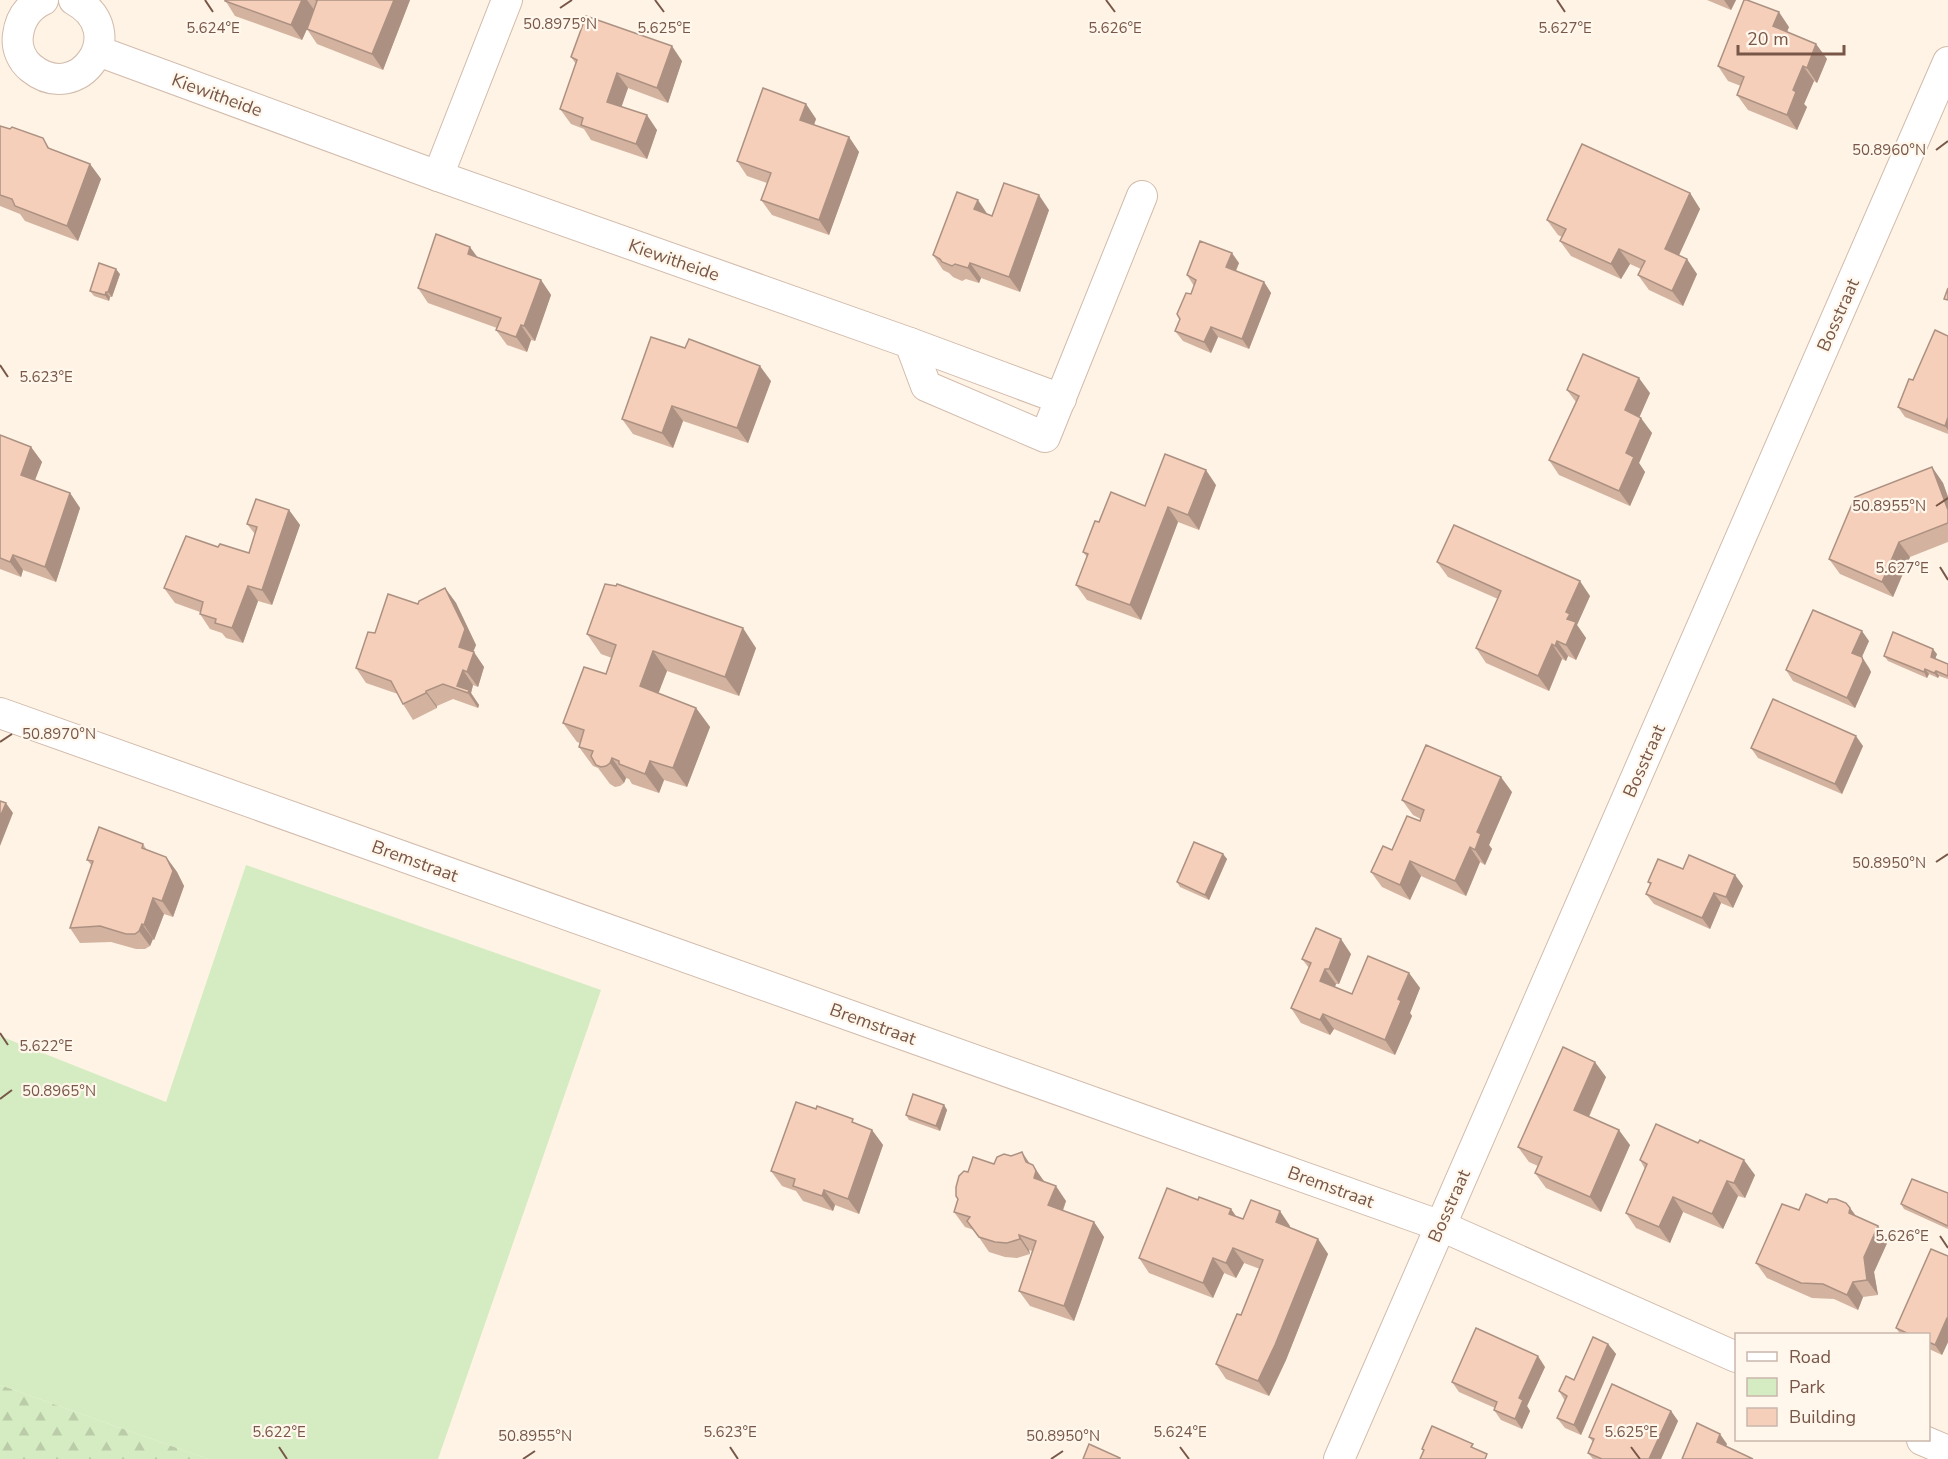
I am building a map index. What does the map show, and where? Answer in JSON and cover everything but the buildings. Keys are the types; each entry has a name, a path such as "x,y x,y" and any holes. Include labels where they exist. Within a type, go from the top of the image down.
{"street":[{"path":"44,0 10,22 20,53 28,65 39,74 52,79 67,79 80,73 91,64 98,51 100,39 98,26 92,14 74,0"},
{"path":"438,176 507,0"},
{"name":"Kiewitheide","path":"98,51 438,176 910,343 1061,399"},
{"name":"Bosstraat","path":"1339,1459 1948,63"},
{"path":"910,343 926,386 1045,437 1142,196"},
{"name":"Bremstraat","path":"0,713 1441,1226 1735,1356"},
{"path":"1924,1441 1948,1451"}],"green space":[{"path":"246,865 601,990 438,1459 208,1459 0,1385 0,1036 166,1102"},
{"path":"0,1385 208,1459 0,1459"}]}
